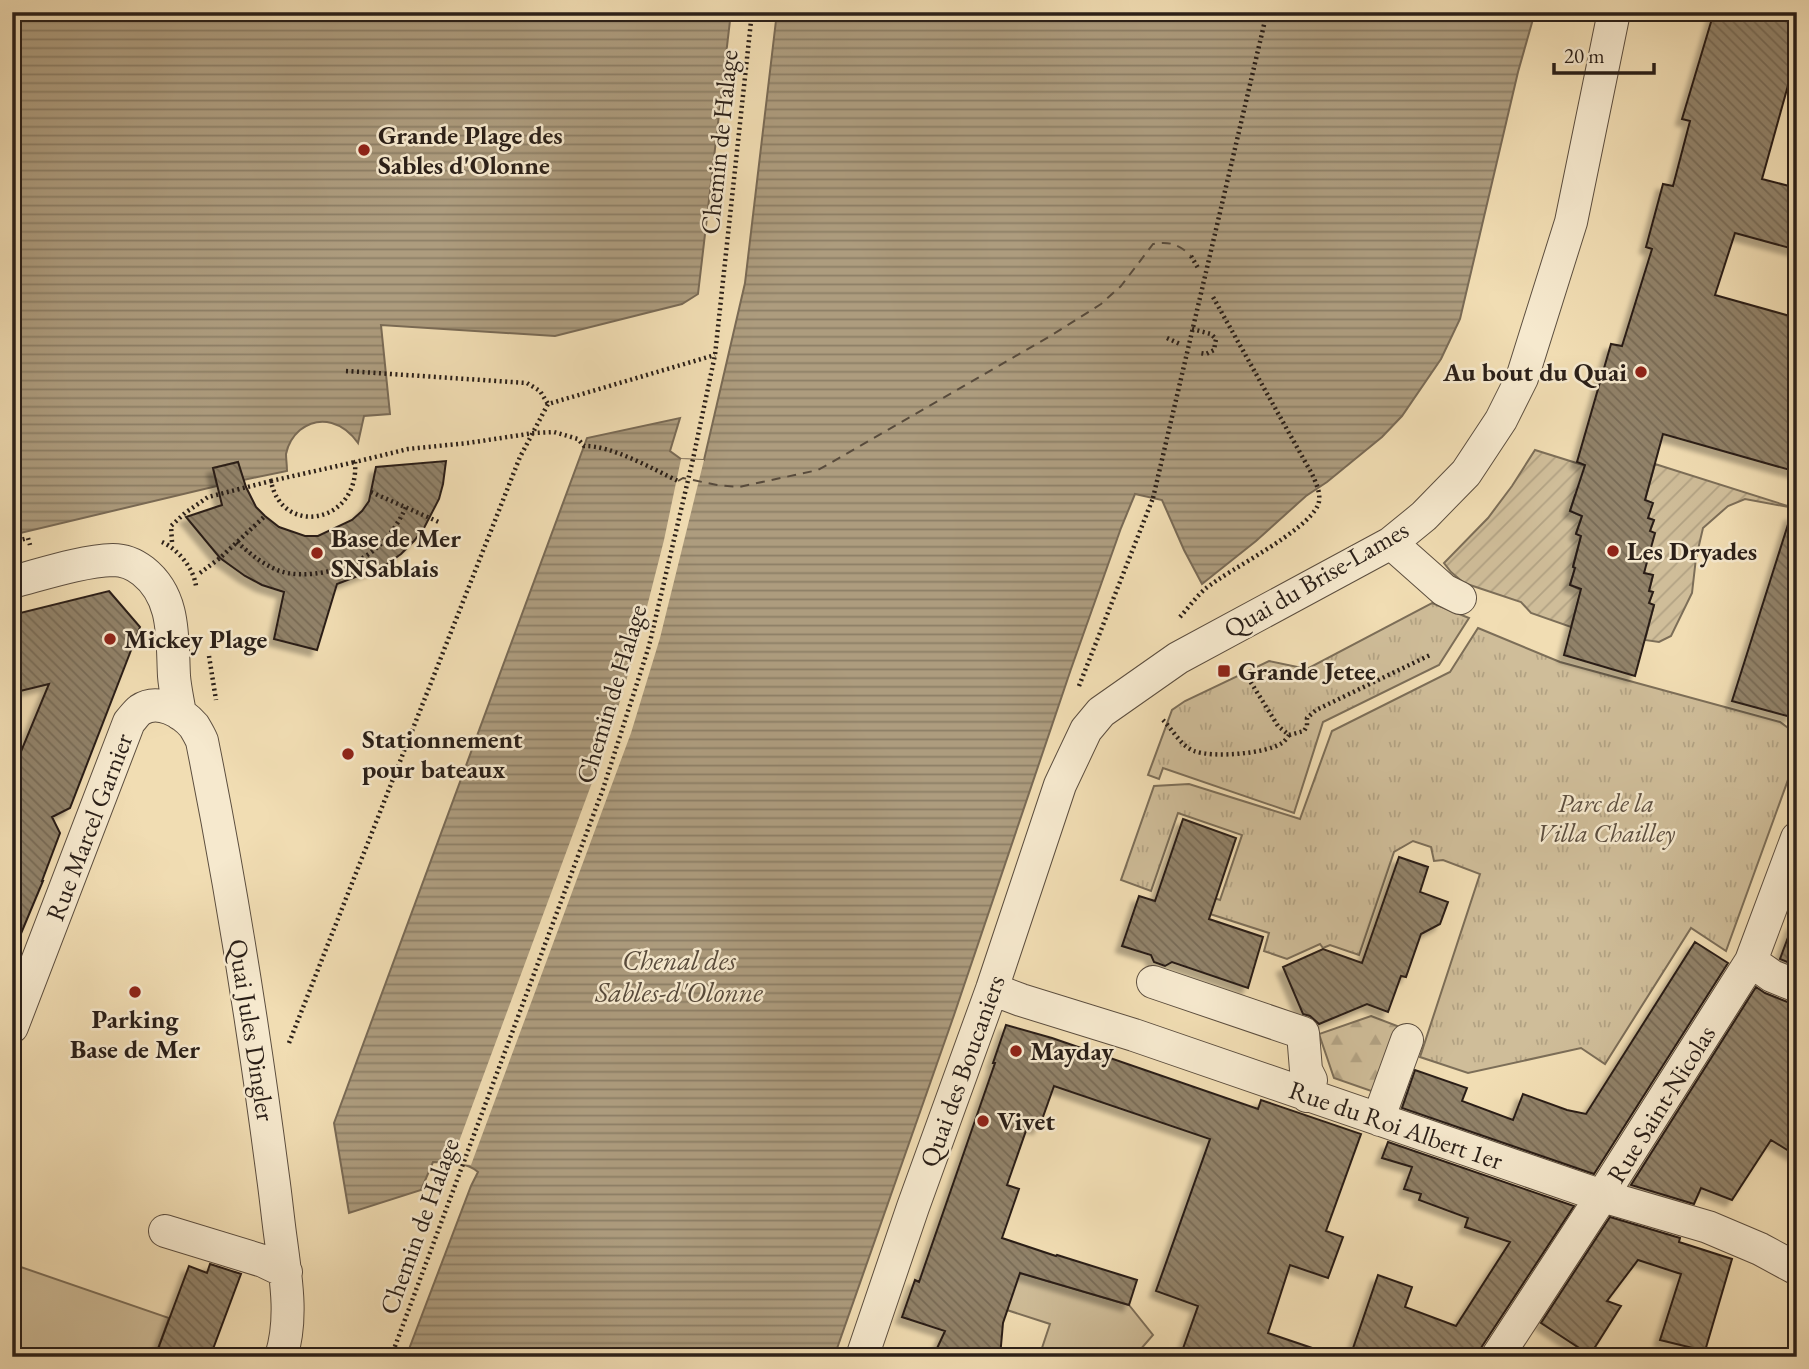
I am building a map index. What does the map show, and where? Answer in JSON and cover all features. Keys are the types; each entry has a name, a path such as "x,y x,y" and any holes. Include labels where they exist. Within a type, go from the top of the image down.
{"street":[{"name":"Quai du Brise-Lames","path":"1060,785 1086,730 1101,712 1178,658 1391,543 1424,516 1466,473 1502,421 1522,379 1571,222 1614,12"},
{"path":"1391,543 1444,590 1460,598"},
{"path":"12,582 98,561 133,563 158,586 165,601 173,643 174,679 180,713"},
{"name":"Rue Marcel Garnier","path":"12,1027 129,722 141,710 154,705 180,713"},
{"name":"Quai Jules Dingler","path":"180,713 195,727 202,741 265,1115 286,1272 287,1308 281,1357"},
{"name":"Quai des Boucaniers","path":"862,1357 992,989 1060,785"},
{"name":"Rue Saint-Nicolas","path":"1497,1357 1751,961 1797,838"},
{"path":"1751,961 1772,976 1797,986"},
{"path":"1153,982 1303,1033 1306,1070 1311,1080 1307,1096"},
{"name":"Rue du Roi Albert 1er","path":"992,989 1602,1196 1708,1227 1760,1249 1797,1269"},
{"path":"1381,1120 1383,1106 1408,1040"},
{"path":"164,1231 263,1261 286,1272"}],"path":[{"name":"Chemin de Halage","path":"391,1357 603,789 649,646 715,355 752,12"},
{"path":"1076,693 1153,498 1267,12"},
{"path":"1191,256 1198,268"},
{"path":"1177,621 1205,589 1295,528 1311,514 1319,498 1311,474 1213,297"},
{"path":"1192,329 1211,334 1216,340 1214,350 1206,354 1200,353"},
{"path":"1167,338 1180,344"},
{"path":"287,1048 520,457 548,404 715,355"},
{"path":"346,371 527,383 540,391 548,404"},
{"path":"172,542 171,526 208,497 408,449 534,433 554,432 578,439 584,446 593,446 631,458 677,481"},
{"path":"271,481 278,499 286,508 309,517 322,516 336,510 350,494 356,474 355,462"},
{"path":"371,492 441,523"},
{"path":"237,542 261,562 279,571 303,574 327,572 349,565 373,552 397,525 406,508"},
{"path":"200,573 265,516"},
{"path":"12,542 22,540"},
{"path":"1163,720 1182,743 1193,751 1243,754 1260,750 1283,743 1290,735 1304,731 1307,718 1316,710 1430,655"},
{"path":"1242,668 1278,726 1290,735"}],"green space":[{"path":"1535,450 1586,466 1578,495 1575,495 1570,511 1582,516 1576,533 1581,536 1570,585 1581,590 1571,627 1531,613 1521,602 1464,583 1444,563 1488,518"},
{"path":"1655,464 1794,508 1745,499 1728,506 1703,528 1692,593 1671,636 1659,642 1645,640 1654,605 1649,603 1653,592 1649,591 1653,575 1644,573 1654,520 1648,518 1652,503 1645,500"},
{"path":"1432,603 1469,618 1439,665 1323,722 1294,813 1163,768 1159,779 1148,775 1172,710 1185,701 1269,661 1307,669"},
{"name":"Parc de la Villa Chailley","path":"1478,628 1560,662 1780,722 1797,732 1797,755 1726,951 1691,928 1605,1064 1581,1048 1468,1073 1420,1057 1480,874 1443,860 1434,861 1431,847 1413,841 1394,852 1359,955 1330,945 1323,948 1320,944 1287,959 1264,951 1269,933 1207,913 1211,897 1220,900 1242,835 1178,813 1151,891 1121,880 1154,786 1189,784 1300,819 1332,731 1450,672"},
{"path":"1371,1016 1400,1027 1377,1093 1334,1078 1319,1034"},
{"path":"946,1251 1129,1305 1153,1335 1134,1357 1039,1357 1050,1324 1007,1310"},
{"path":"12,1264 169,1318 155,1357 12,1357"}],"water":[{"name":"Grande Plage des Sables d'Olonne","path":"12,12 731,12 698,294 682,304 555,336 381,325 390,414 364,416 358,443 339,426 316,422 300,430 291,440 286,454 287,471 243,480 238,462 213,468 217,486 12,535"},
{"name":"Chenal des Sables-d'Olonne","path":"777,12 1535,12 1518,72 1460,319 1441,359 1402,416 1382,437 1306,496 1202,584 1162,500 1135,494 1071,669 953,1018 834,1357 406,1357 478,1172 463,1164 433,1162 421,1190 349,1213 334,1123 587,438 680,418 670,451 681,459 704,460 745,283"}],"pier":[{"path":"681,459 704,460 660,638 631,733 471,1165 451,1163 610,734 639,638"}],"building":[{"path":"1714,12 1797,12 1797,53 1762,179 1797,188 1797,250 1735,233 1715,295 1797,318 1797,472 1663,434 1645,500 1653,503 1648,518 1654,520 1650,531 1655,533 1644,573 1653,575 1649,591 1653,592 1649,603 1654,605 1635,676 1564,655 1581,589 1570,585 1581,536 1576,534 1582,516 1570,511 1585,465 1577,462 1611,344 1622,346 1652,249 1646,247 1663,184 1673,186 1690,121 1682,119"},
{"path":"446,461 439,499 414,541 384,566 337,584 317,650 274,639 284,592 245,576 220,558 186,517 222,505 213,468 238,462 256,507 265,516 279,527 305,536 318,536 352,520 362,511 369,501 376,467"},
{"path":"1791,515 1797,516 1797,698 1791,717 1732,701"},
{"path":"109,591 140,627 70,808 52,817 60,833 12,955 12,753 20,754 49,684 12,693 12,615"},
{"path":"1183,819 1236,838 1209,919 1263,937 1248,988 1172,962 1165,966 1154,962 1151,955 1122,946 1139,896 1155,901"},
{"path":"1399,857 1428,867 1420,892 1448,902 1440,924 1421,934 1406,977 1401,976 1388,1012 1367,1004 1319,1024 1303,1014 1283,967 1323,949 1362,963"},
{"path":"1793,924 1797,925 1797,966 1780,959"},
{"path":"1695,942 1728,963 1594,1174 1402,1108 1415,1070 1467,1088 1462,1101 1513,1120 1523,1094 1586,1114"},
{"path":"1756,987 1797,1004 1797,1156 1771,1140 1732,1200 1701,1188 1694,1204 1631,1185"},
{"path":"1006,1025 1052,1038 1258,1109 1261,1100 1361,1134 1326,1231 1343,1237 1328,1278 1290,1265 1268,1333 1324,1352 1323,1357 1180,1357 1198,1306 1156,1291 1210,1139 1054,1086 1039,1128 1028,1125 1007,1185 1019,1189 1002,1238 1137,1280 1129,1305 1020,1273 1003,1323 1000,1357 933,1357 945,1331 902,1317 915,1280 919,1282"},
{"path":"1388,1142 1574,1206 1475,1357 1350,1357 1378,1275 1412,1287 1405,1307 1456,1326 1510,1242 1465,1227 1468,1218 1419,1200 1421,1194 1404,1189 1412,1167 1382,1158"},
{"path":"1610,1217 1680,1238 1679,1242 1732,1259 1705,1351 1660,1340 1681,1274 1638,1260 1607,1301 1621,1306 1590,1355 1541,1323"},
{"path":"210,1264 241,1274 210,1357 155,1357 189,1266 207,1273"}],"ferry route":[{"path":"678,481 683,478 739,487 818,470 1101,304 1121,286 1153,244 1174,244 1191,256"}],"place":[{"name":"Grande Plage des Sables d'Olonne","path":"364,150"},
{"name":"Au bout du Quai","path":"1641,372"},
{"name":"Les Dryades","path":"1613,551"},
{"name":"Base de Mer SNSablais","path":"317,553"},
{"name":"Mickey Plage","path":"110,639"},
{"name":"Grande Jetee","path":"1224,671"},
{"name":"Stationnement pour bateaux","path":"348,754"},
{"name":"Parking Base de Mer","path":"135,992"},
{"name":"Mayday","path":"1016,1051"},
{"name":"Vivet","path":"983,1121"}]}
